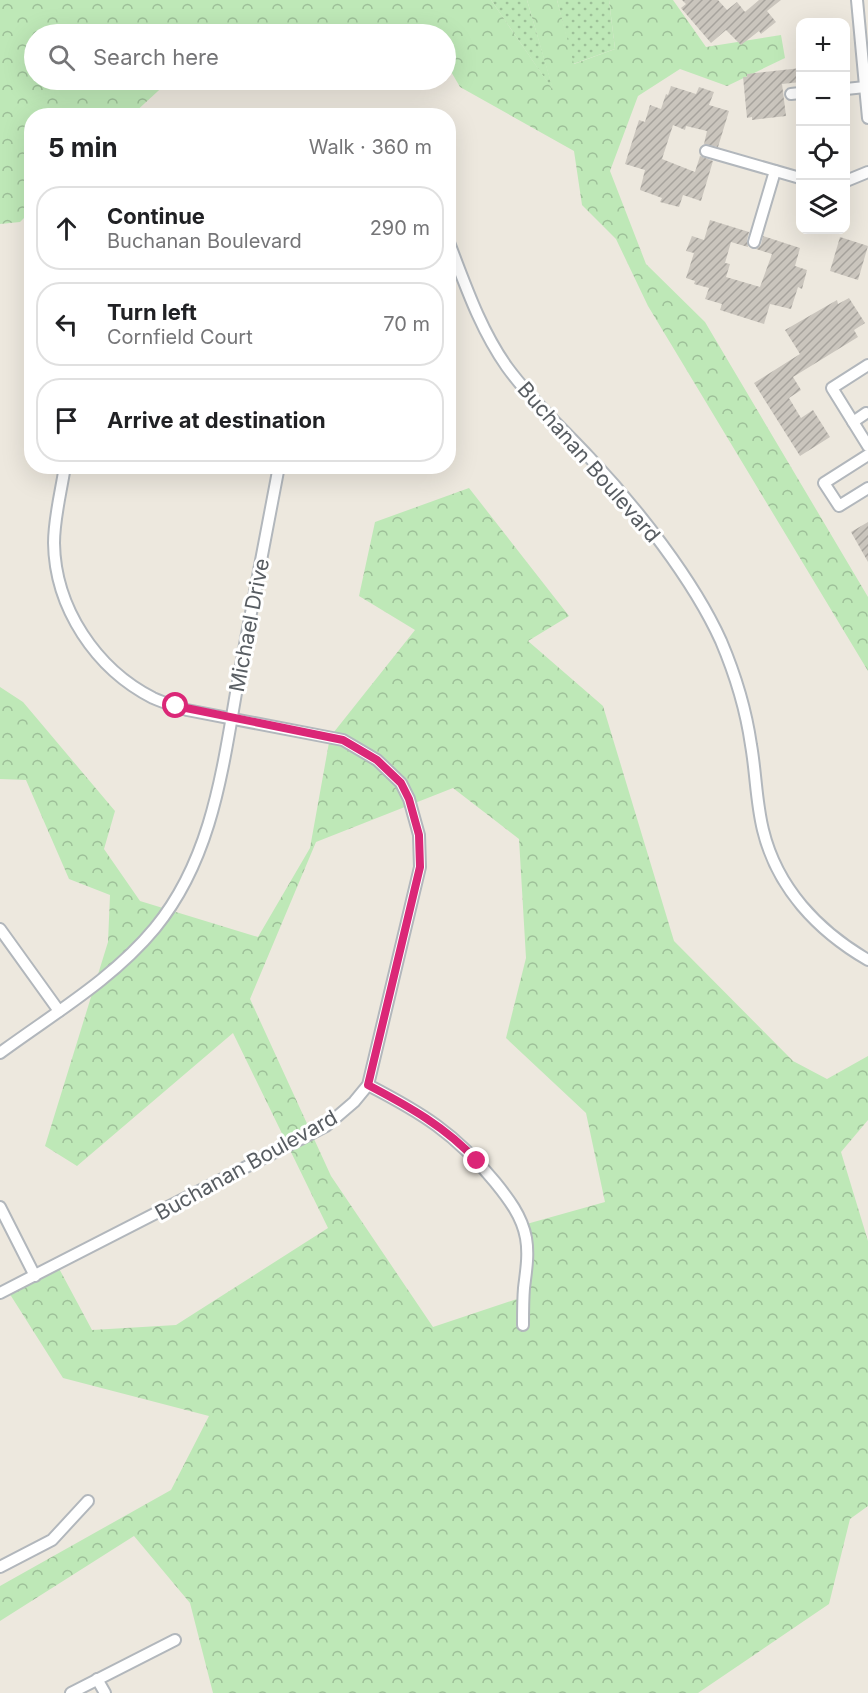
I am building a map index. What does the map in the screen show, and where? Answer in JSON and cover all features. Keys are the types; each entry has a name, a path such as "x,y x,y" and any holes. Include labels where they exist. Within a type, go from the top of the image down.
{"street":[{"path":"857,0 868,118"},
{"path":"850,89 865,87"},
{"path":"706,151 796,177"},
{"path":"754,242 775,171"},
{"path":"848,180 868,172"},
{"name":"Buchanan Boulevard","path":"456,260 483,328 507,367 638,514 702,606 721,641 747,719 759,812 763,833 772,857 786,885 803,909 844,946 868,960"},
{"path":"456,272 460,270"},
{"path":"868,365 832,388 868,446"},
{"path":"853,422 867,410"},
{"path":"868,455 824,483 839,506 868,488"},
{"name":"Buchanan Boulevard","path":"0,1293 326,1126 354,1102 368,1085 420,867 419,835 409,799 401,783 377,760 343,740 187,710 153,698 114,671 84,637 74,621 63,594 54,544 64,474"},
{"name":"Michael Drive","path":"0,1053 102,979 134,950 156,926 182,888 197,858 212,815 277,474"},
{"path":"0,929 58,1011"},
{"path":"368,1085 417,1111 454,1138 486,1171 513,1206 526,1238 527,1268 522,1325"},
{"path":"0,1207 35,1276"},
{"path":"0,1567 52,1540 88,1501"},
{"path":"71,1693 175,1640"},
{"path":"98,1679 105,1693"}],"green space":[{"path":"0,0 491,0 553,90 527,0 557,0 574,64 615,49 609,0 673,0 706,47 781,35 785,58 727,86 680,69 638,96 610,171 646,264 705,322 868,597 868,671 648,306 616,239 582,205 574,151 460,87 456,80 456,24 24,24 24,90 159,90 140,108 24,108 24,218 20,222 0,224"},
{"path":"491,0 527,0 554,92"},
{"path":"557,0 609,0 615,49 573,64"},
{"path":"469,488 569,616 528,641 603,706 674,941 793,1061 827,1079 868,1056 868,1120 841,1152 868,1241 868,1506 850,1519 829,1604 698,1693 213,1693 190,1603 134,1536 0,1621 0,1586 171,1490 209,1416 63,1378 6,1288 55,1261 92,1330 176,1325 328,1228 233,1033 77,1166 45,1146 108,942 110,895 69,879 26,780 0,779 0,687 23,702 115,811 104,849 140,901 258,937 310,848 330,737 415,630 359,596 375,522","holes":["453,788 519,839 526,958 506,1038 586,1113 605,1202 523,1225 520,1298 433,1327 331,1176 250,999 316,842"]}],"building":[{"path":"682,0 718,0 727,10 737,2 745,12 759,0 781,0 767,11 776,22 761,34 759,31 741,45 726,30 711,43 681,8 686,4"},
{"path":"796,69 796,83 782,84 786,116 752,120 752,117 747,118 743,77 747,77 747,74"},
{"path":"671,86 696,94 699,87 714,92 709,105 729,111 718,147 704,144 707,131 686,126 685,130 673,125 662,159 695,172 700,156 713,161 701,201 683,195 679,207 660,202 662,198 640,190 645,170 625,164 639,120 645,122 650,105 661,109"},
{"path":"710,220 749,232 748,247 731,242 725,263 730,264 726,277 760,287 772,254 756,249 761,245 763,236 800,248 795,266 807,270 802,289 798,287 791,309 770,304 764,324 720,310 722,304 705,299 709,288 694,284 695,281 686,278 694,253 686,251 692,236 704,240"},
{"path":"840,237 868,246 858,280 830,271"},
{"path":"849,298 865,323 854,330 858,337 793,377 801,390 789,398 801,418 813,410 830,437 800,456 754,383 800,354 785,330 837,300 838,304"},
{"path":"868,522 868,562 851,532"}],"route":[{"path":"176,706 343,740 377,760 401,783 409,799 419,835 420,867 368,1085 417,1111 454,1138 477,1161"}]}
